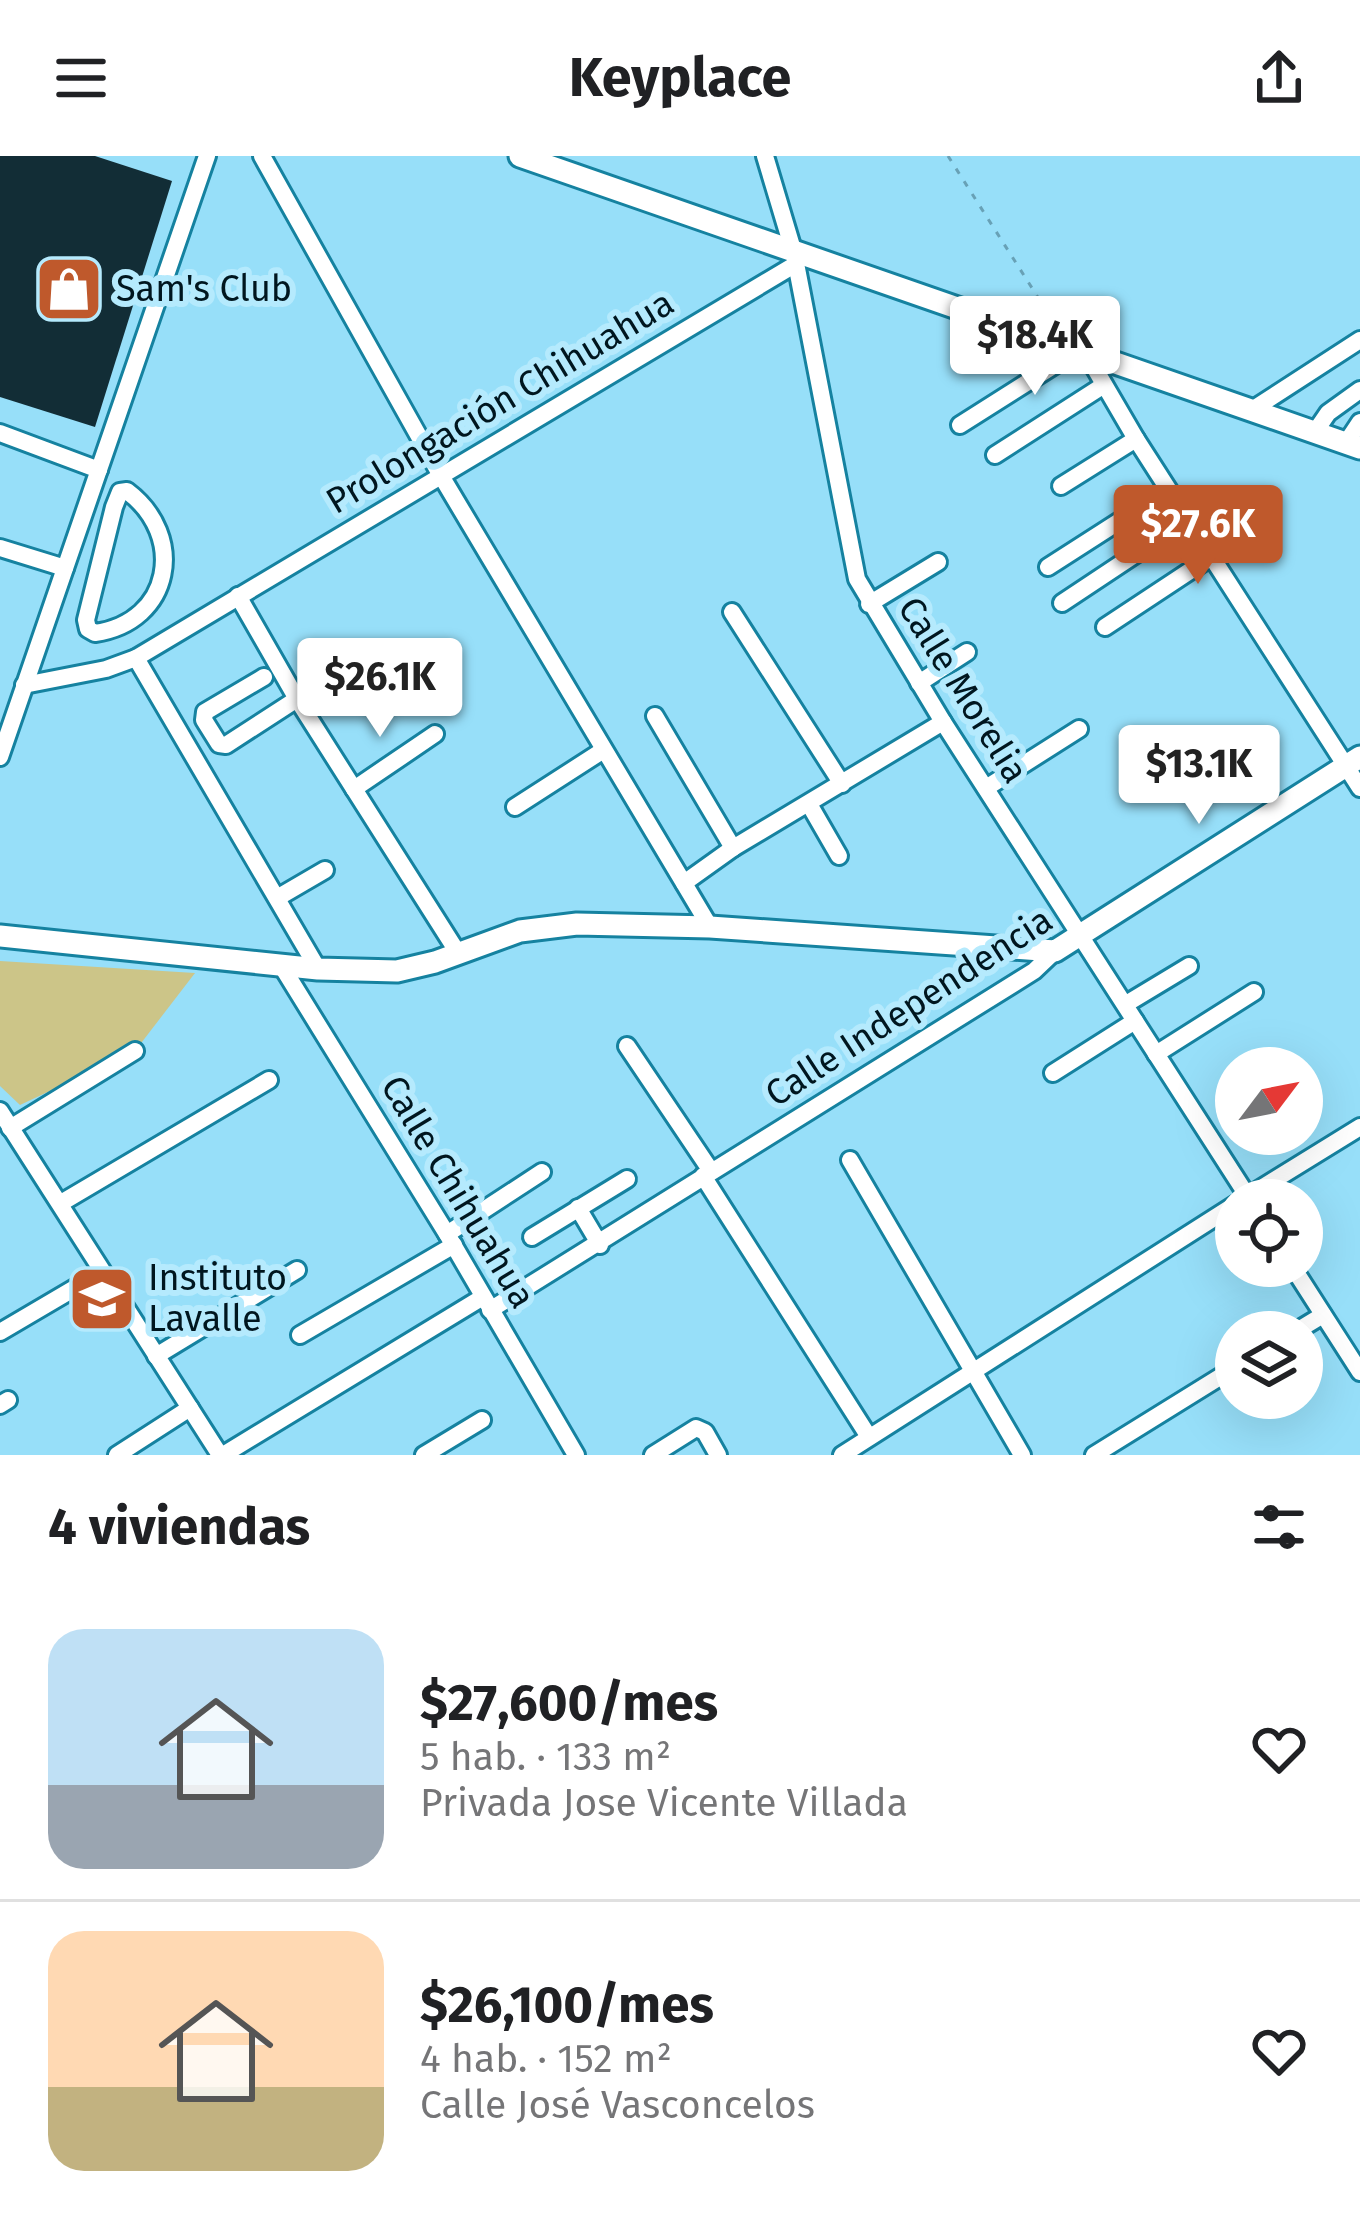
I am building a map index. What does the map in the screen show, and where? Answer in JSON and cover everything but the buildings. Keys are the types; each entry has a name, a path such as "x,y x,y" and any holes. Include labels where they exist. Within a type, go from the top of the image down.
{"main road":[{"path":"520,156 795,259 1353,445"},
{"name":"Calle Independencia","path":"1055,951 1353,762"},
{"path":"0,936 319,969 397,971 547,926 710,927 1055,951"}],"street":[{"path":"0,757 206,156"},
{"path":"262,156 440,474 710,927"},
{"name":"Calle Morelia","path":"768,157 795,259 849,552 869,604 1131,1013 1231,1179"},
{"name":"Prolongación Chihuahua","path":"24,685 106,669 136,658 795,259"},
{"path":"1252,410 1360,340"},
{"path":"960,425 1078,352 1104,385 1210,557 1353,762 1360,788"},
{"path":"995,454 1104,385"},
{"path":"1315,433 1328,413 1360,390"},
{"path":"1353,445 1360,422"},
{"path":"0,433 99,470"},
{"path":"1060,487 1136,439"},
{"path":"1048,567 1168,490"},
{"path":"127,491 140,501 158,532 164,568 158,593 151,606 132,620 95,633 86,620 96,585 114,507 120,492 127,491"},
{"path":"1062,603 1187,520"},
{"path":"0,548 96,585"},
{"path":"1105,627 1210,557"},
{"path":"869,604 938,562"},
{"path":"238,596 297,699 458,952"},
{"path":"731,612 842,784"},
{"path":"919,683 967,652"},
{"path":"136,658 319,969"},
{"path":"264,677 205,712 204,720 219,744 226,745 297,699"},
{"path":"655,716 733,848"},
{"path":"684,884 733,848 943,722"},
{"path":"986,788 1079,729"},
{"path":"354,789 435,734"},
{"path":"515,807 602,751"},
{"path":"808,804 839,856"},
{"path":"277,898 325,869"},
{"name":"Calle Independencia","path":"221,1455 600,1245 707,1173 1034,971 1055,951"},
{"name":"Calle Chihuahua","path":"280,965 451,1239 576,1455"},
{"path":"1054,1073 1190,965"},
{"path":"1156,1054 1254,992"},
{"path":"627,1046 869,1437"},
{"path":"10,1128 135,1051"},
{"path":"61,1203 269,1080"},
{"path":"0,1111 221,1455"},
{"path":"1277,1179 1360,1127"},
{"path":"850,1160 1022,1455"},
{"path":"300,1335 451,1239 542,1172"},
{"path":"532,1237 627,1179"},
{"path":"578,1208 600,1245"},
{"path":"842,1455 1215,1218"},
{"path":"156,1356 296,1270"},
{"path":"0,1332 102,1271"},
{"path":"1323,1315 1360,1372"},
{"path":"1094,1455 1215,1380"},
{"path":"117,1455 190,1408"},
{"path":"424,1455 482,1420"},
{"path":"652,1455 700,1428 718,1455"}],"path":[{"path":"948,156 1078,352"}],"shaded area":[{"path":"0,961 195,973 135,1051 20,1105 0,1086"}],"place":[{"name":"Sam's Club","path":"69,289"},
{"name":"Instituto Lavalle","path":"102,1299"}]}
